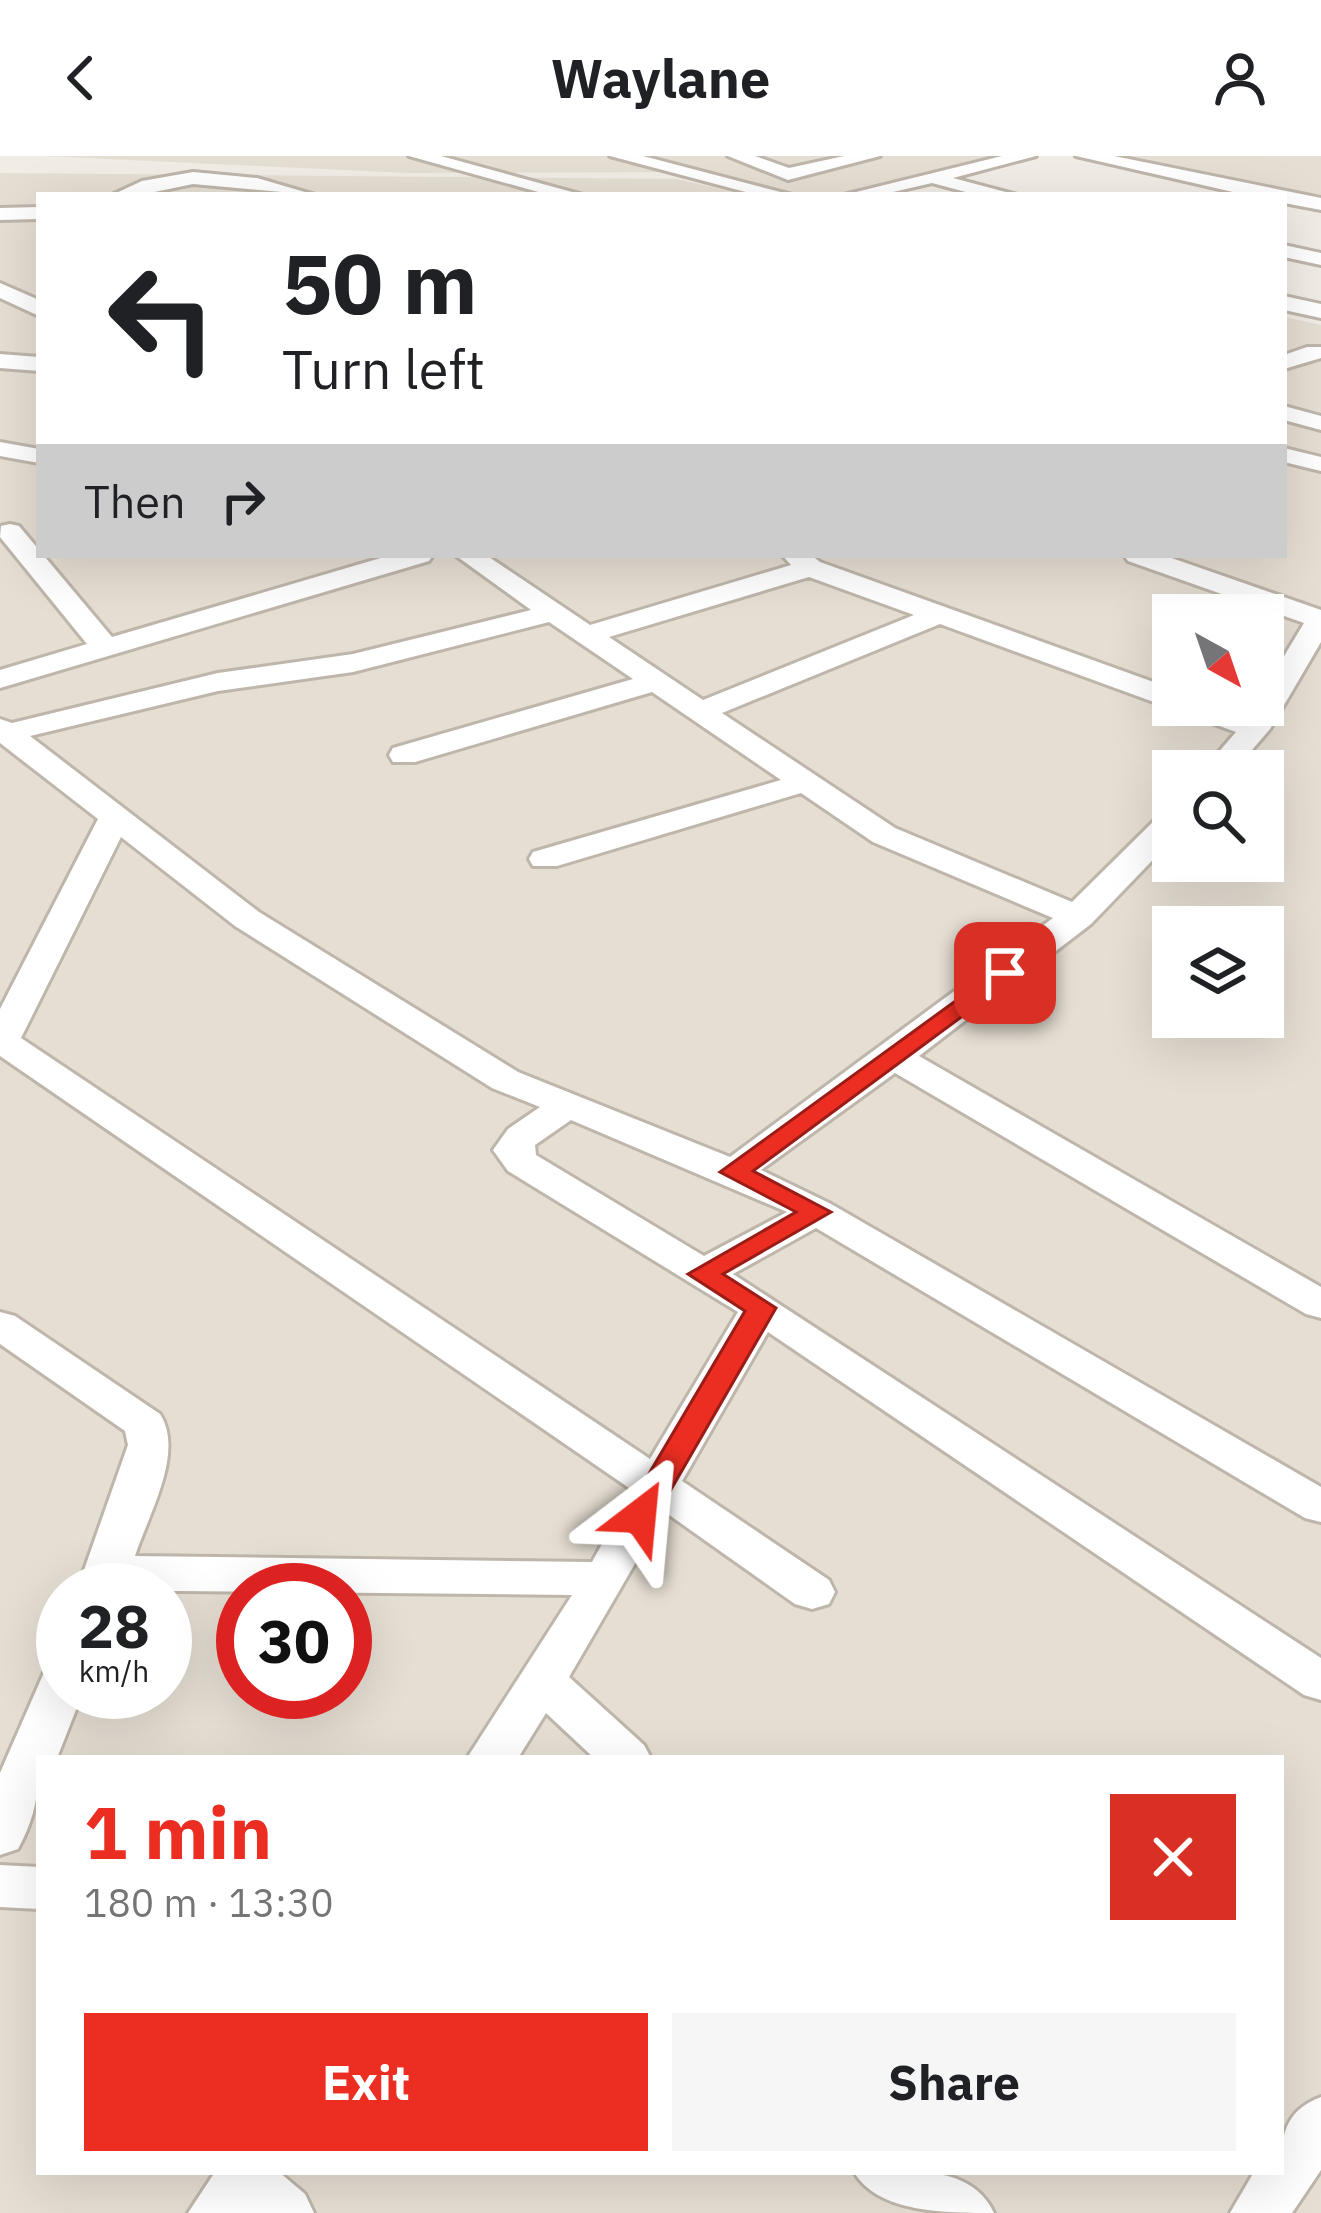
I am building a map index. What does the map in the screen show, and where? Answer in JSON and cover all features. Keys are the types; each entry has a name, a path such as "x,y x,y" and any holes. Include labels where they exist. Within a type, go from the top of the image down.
{"street":[{"path":"418,156 561,192"},
{"path":"619,156 769,192"},
{"path":"736,156 788,174 870,156"},
{"path":"929,156 971,167"},
{"path":"866,192 1027,156"},
{"path":"1086,156 1261,192"},
{"path":"126,188 202,175 289,192"},
{"path":"924,178 992,192"},
{"path":"1287,197 1321,204"},
{"path":"0,214 33,214"},
{"path":"0,233 33,214"},
{"path":"1287,252 1321,259"},
{"path":"0,289 36,307"},
{"path":"1287,304 1321,311"},
{"path":"1287,361 1319,351"},
{"path":"0,361 36,364"},
{"path":"1287,414 1321,423"},
{"path":"0,449 36,455"},
{"path":"1287,456 1321,464"},
{"path":"36,522 5,534 103,645"},
{"path":"0,679 409,558"},
{"path":"472,558 803,783 907,848 1079,917"},
{"path":"1146,558 1320,619 1255,729 1236,750"},
{"path":"586,635 803,562 1152,691"},
{"path":"3,731 230,680 353,663 554,613"},
{"path":"698,712 939,615"},
{"path":"404,755 654,682"},
{"path":"1247,726 1255,729"},
{"path":"3,731 247,919 506,1080 734,1172 817,1212 1321,1507"},
{"path":"545,859 803,783"},
{"path":"114,818 12,981 1,1041 812,1592"},
{"path":"734,1172 1079,917 1124,878 1152,845"},
{"path":"894,1057 1321,1305"},
{"path":"567,1106 520,1137 512,1150 522,1163 761,1308 1321,1682"},
{"path":"702,1274 817,1212"},
{"path":"494,1755 606,1579 761,1308"},
{"path":"0,1325 145,1424 150,1445 110,1563"},
{"path":"192,1581 606,1579"},
{"path":"540,1679 623,1755"},
{"path":"0,1835 47,1719"},
{"path":"0,1886 36,1888"},
{"path":"1259,2213 1321,2122"},
{"path":"889,2175 965,2213"}],"shaded area":[{"path":"45,156 1005,156 850,192 791,192 688,172 407,173"},
{"path":"1099,156 1321,156 1321,205 1287,192"},
{"path":"0,173 677,179 734,192 36,192 36,558 1287,558 1287,318 1321,325 1321,2213 0,2213"}],"route":[{"path":"640,1516 761,1308 702,1274 817,1212 734,1172 1005,973"}]}
